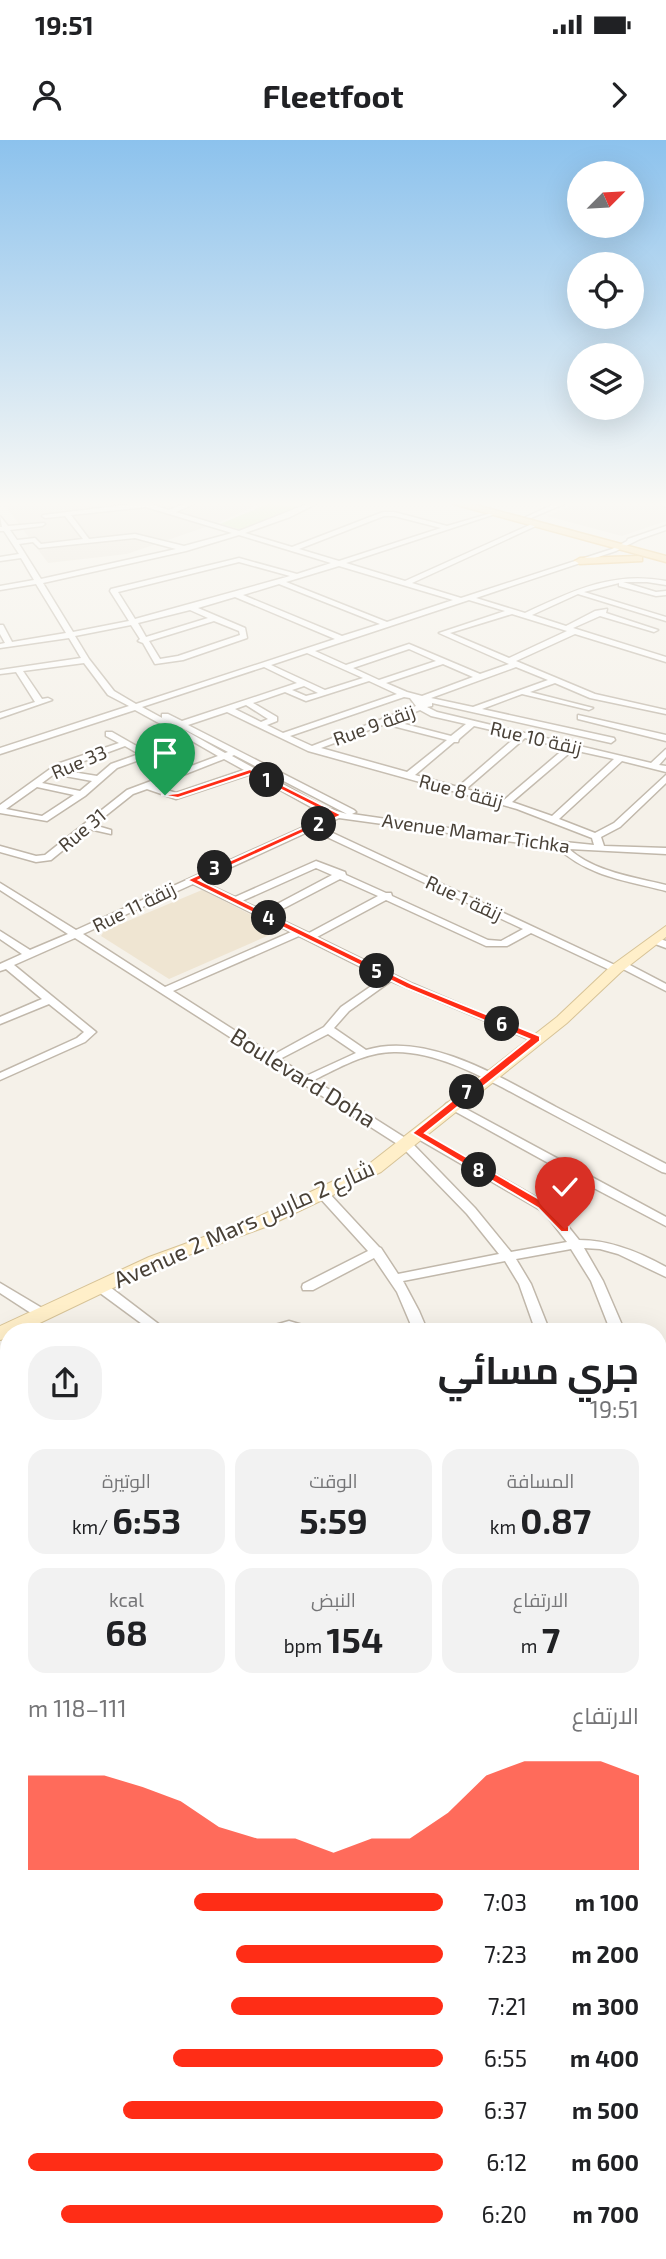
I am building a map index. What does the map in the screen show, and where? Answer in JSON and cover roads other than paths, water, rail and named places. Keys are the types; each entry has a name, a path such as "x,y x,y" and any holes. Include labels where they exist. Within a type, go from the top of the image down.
{"street":[{"name":"Avenue Mamar Tichka","path":"55,603 86,660 111,693 250,771 342,813 493,839 561,846 664,850"},
{"path":"119,603 142,641 161,663 244,636 242,630 192,608"},
{"path":"0,646 73,636 209,603"},
{"path":"255,603 342,639"},
{"path":"333,603 386,624"},
{"path":"0,751 449,603"},
{"path":"482,603 666,660"},
{"path":"526,615 553,603"},
{"path":"613,603 666,621"},
{"path":"423,698 513,662 617,604"},
{"path":"443,633 513,611"},
{"path":"598,613 654,630"},
{"path":"142,641 215,618"},
{"path":"645,634 666,621"},
{"path":"0,627 10,645"},
{"path":"443,633 599,698 666,712"},
{"path":"344,668 409,646 479,677"},
{"path":"307,650 408,695 611,740"},
{"path":"399,650 432,665"},
{"path":"0,672 86,660"},
{"path":"377,683 443,661"},
{"path":"263,664 326,693"},
{"path":"0,716 44,701 18,670"},
{"path":"306,699 368,679"},
{"path":"475,709 555,680"},
{"path":"171,728 305,683"},
{"path":"286,690 320,706"},
{"path":"522,692 589,708"},
{"path":"408,695 422,708"},
{"path":"282,736 408,695"},
{"path":"570,730 599,698"},
{"name":"Rue 9 زنقة","path":"311,749 387,722 436,700"},
{"path":"248,703 274,719 260,725"},
{"path":"656,709 666,704"},
{"name":"Avenue Mamar Tichka","path":"132,707 151,709 182,724 342,813"},
{"name":"Rue 10 زنقة","path":"422,708 473,723 666,769"},
{"name":"Rue 8 زنقة","path":"228,709 311,749 506,803 596,836"},
{"path":"581,718 666,738"},
{"path":"387,722 455,740"},
{"path":"408,776 473,723"},
{"path":"597,753 627,728"},
{"path":"109,734 147,755"},
{"path":"459,790 523,735"},
{"path":"0,810 44,819 82,794 114,766 191,739"},
{"name":"Rue 33","path":"0,810 51,771 127,743"},
{"path":"506,803 571,747"},
{"path":"111,748 135,759"},
{"name":"Rue 31","path":"44,859 130,792 235,752"},
{"path":"653,766 666,752"},
{"path":"554,819 621,758"},
{"path":"51,771 97,779"},
{"path":"148,786 176,796 250,771"},
{"path":"600,848 596,836 617,825 666,778"},
{"path":"36,784 82,794"},
{"name":"Rue 11 زنقة","path":"75,936 191,880 342,813"},
{"path":"87,826 108,832"},
{"name":"Rue 1 زنقة","path":"313,827 530,929 619,967"},
{"path":"561,846 573,857 594,866 666,888"},
{"path":"0,849 44,859"},
{"path":"234,901 314,864 342,874 490,944 503,944 530,929"},
{"path":"264,915 342,874"},
{"path":"191,880 391,977 537,1038"},
{"name":"Boulevard Doha","path":"0,886 306,1080 412,1139 509,1258 525,1284 540,1323"},
{"path":"164,991 304,935 387,895"},
{"path":"0,934 30,955"},
{"path":"0,1077 90,1035 88,1028 3,967 75,936"},
{"name":"Avenue 2 Mars شارع 2 مارس","path":"30,1323 43,1314 172,1254 230,1234 323,1194 375,1168 486,1075 537,1038 619,967 662,938"},
{"path":"619,967 666,988"},
{"path":"273,1059 328,1029 345,1009 391,977"},
{"path":"0,1021 48,1000"},
{"path":"328,1029 362,1052"},
{"path":"306,1080 362,1052 421,1050 486,1075 666,1169"},
{"path":"451,1105 666,1222"},
{"path":"412,1139 548,1209 575,1244 597,1281 614,1323"},
{"path":"548,1209 589,1181"},
{"path":"323,1194 377,1251 397,1278 417,1323"},
{"path":"397,1278 575,1244 622,1250 666,1274"},
{"path":"308,1287 377,1251"},
{"path":"0,1287 43,1314"},
{"path":"101,1287 150,1323"}]}
